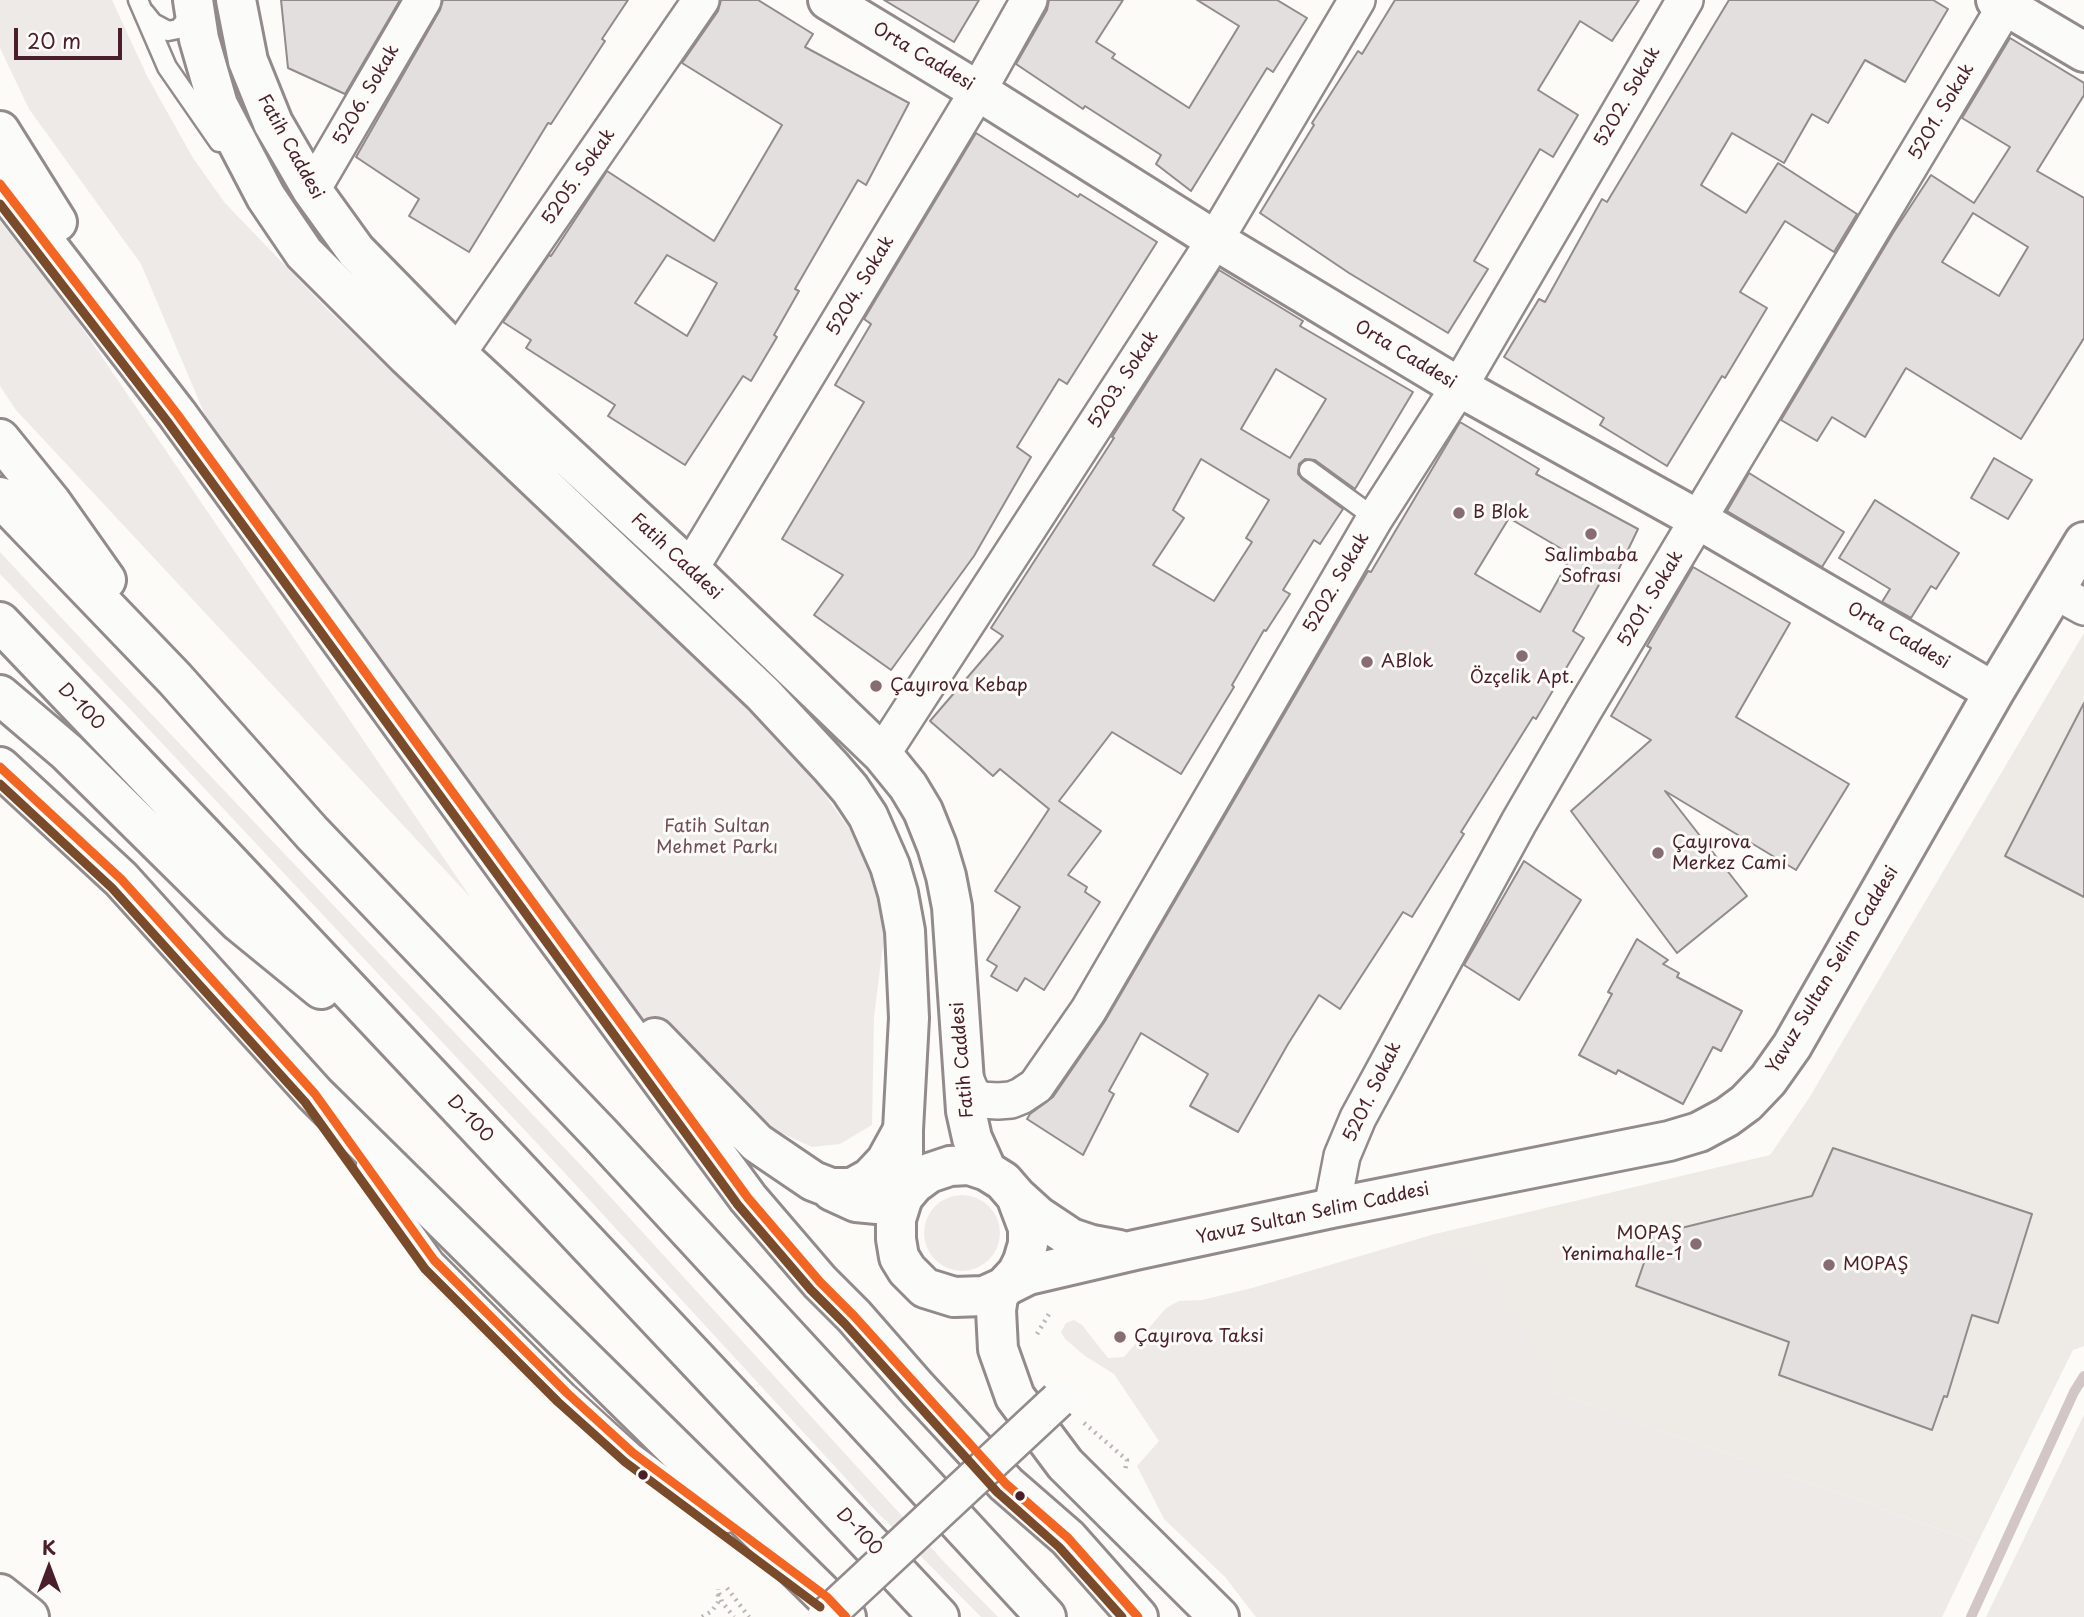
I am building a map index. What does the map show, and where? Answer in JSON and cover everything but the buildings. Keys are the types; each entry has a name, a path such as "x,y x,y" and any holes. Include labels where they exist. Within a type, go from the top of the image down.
{"main road":[{"path":"192,0 202,50 218,105 235,141 286,228 304,253 332,283 787,718 850,789 868,816 890,866 903,920 909,1018 903,1130 903,1197 896,1219 896,1240 900,1257 914,1278 934,1292 954,1297 984,1296 1012,1281 1023,1261 1028,1244 1028,1227 1016,1196"},
{"name":"Fatih Caddesi","path":"236,0 258,91 273,123 312,190 355,251 457,354 690,569 882,754 908,786 923,811 937,846 952,907 966,1111 979,1155"},
{"name":"Orta Caddesi","path":"828,0 1215,240 1459,387 1699,520 1994,692"},
{"path":"2004,2 2084,52"},
{"path":"202,50 215,68 229,73 240,66 244,42"},
{"path":"235,141 231,108 233,99 238,94 253,98 273,123"},
{"path":"0,131 177,414"},
{"path":"0,184 177,414 748,1198 802,1261 997,1474 1068,1538 1138,1617"},
{"path":"0,439 51,502 175,680"},
{"path":"0,497 175,680 312,833 601,1135 1046,1617"},
{"path":"629,565 648,571 663,569 666,561 654,537"},
{"name":"Yavuz Sultan Selim Caddesi","path":"1004,1287 1028,1275 1135,1250 1332,1208 1669,1142 1699,1132 1727,1117 1746,1103 1768,1080 1792,1046 1994,692 2069,599 2084,542"},
{"path":"629,565 647,573 661,575 676,575 690,569"},
{"path":"690,569 687,594 692,617 700,632"},
{"path":"700,632 694,617 697,604 712,601 733,611"},
{"name":"D-100","path":"0,622 939,1617"},
{"path":"0,695 67,752 239,922 323,990 407,1051"},
{"path":"0,767 121,879 315,1094 832,1610"},
{"path":"549,928 757,1143 813,1181 856,1202 877,1204 903,1197 929,1172 950,1166 970,1165 979,1155 1038,1216 1071,1238 1114,1250 1135,1250"},
{"path":"813,1181 831,1188 852,1188 870,1178 886,1161 903,1130"},
{"path":"1004,1287 996,1310 998,1349 1015,1397 1065,1464 1219,1617"},
{"path":"0,1594 29,1617"}],"street":[{"name":"5206. Sokak","path":"312,190 423,0"},
{"name":"5205. Sokak","path":"457,354 701,0"},
{"name":"5204. Sokak","path":"690,569 978,91 1029,0"},
{"name":"5203. Sokak","path":"882,754 1215,240 1357,0"},
{"name":"5202. Sokak","path":"979,1155 977,1120 1015,1109 1036,1086 1088,1011 1375,517 1459,387 1685,0"},
{"name":"5201. Sokak","path":"1332,1208 1342,1156 1382,1070 1546,775 2004,2"},
{"path":"963,1073 971,1092 980,1100 988,1102 1011,1100 1036,1086"},
{"path":"832,1610 1058,1400"}],"lane":[{"path":"140,2 153,23 168,31 178,29 186,22 192,0"},
{"path":"140,2 158,51 185,96 286,228"},
{"path":"1309,470 1375,517"}],"path":[{"path":"1058,1400 1127,1460"},
{"path":"727,1588 749,1617"},
{"path":"702,1617 712,1611 718,1602 718,1589 722,1602 734,1617"}],"shaded area":[{"path":"2084,633 2084,1346 2073,1350 1977,1544 1256,1287 1435,1234 1770,1155 1809,1098"}],"green space":[{"name":"Fatih Sultan Mehmet Parkı","path":"0,0 112,0 147,76 193,158 225,203 328,310 740,700 802,763 853,834 869,870 880,911 884,938 874,1017 872,1125 840,1144 812,1147 768,1127 697,1079 605,974 219,448 141,264 29,109 0,48"},
{"path":"0,221 72,313 471,898 16,410 0,386"},
{"path":"0,552 593,1178 946,1564 998,1617 981,1617 874,1509 562,1170 0,574"},
{"path":"962,1195 976,1198 989,1206 997,1219 1000,1233 997,1247 989,1260 976,1268 962,1271 948,1268 935,1260 927,1247 924,1233 927,1219 935,1206 948,1198"},
{"path":"1435,1234 1457,1250 1503,1296 1521,1322 1535,1360 1552,1381 1550,1391 1977,1544 1942,1617 1256,1617 1225,1577 1164,1519 1137,1466 1159,1441 1114,1374 1085,1356 1065,1339 1061,1332 1066,1323 1074,1320 1082,1325 1108,1358 1124,1357 1166,1308 1179,1301 1202,1300 1256,1287"},
{"path":"2084,1415 2084,1617 1986,1617"}],"waterway":[{"path":"1971,1617 2074,1392 2084,1376"}],"transit line":[{"path":"0,184 177,414 748,1198 820,1282 1006,1484 1068,1538 1138,1617"},
{"path":"0,204 167,421 738,1205 811,1290 997,1492 1059,1547 1122,1617"},
{"path":"0,767 121,879 315,1094 434,1260 567,1393 633,1453 827,1597 846,1617"},
{"path":"0,784 112,888 305,1102 425,1269 558,1402 625,1462 820,1607"}],"place":[{"name":"B Blok","path":"1459,513"},
{"name":"Salimbaba Sofrası","path":"1591,534"},
{"name":"Özçelik Apt.","path":"1522,656"},
{"name":"ABlok","path":"1367,662"},
{"name":"Çayırova Kebap","path":"876,686"},
{"name":"Çayırova Merkez Cami","path":"1658,853"},
{"name":"MOPAŞ Yenimahalle-1","path":"1696,1244"},
{"name":"MOPAŞ","path":"1829,1265"},
{"name":"Çayırova Taksi","path":"1120,1337"}]}
